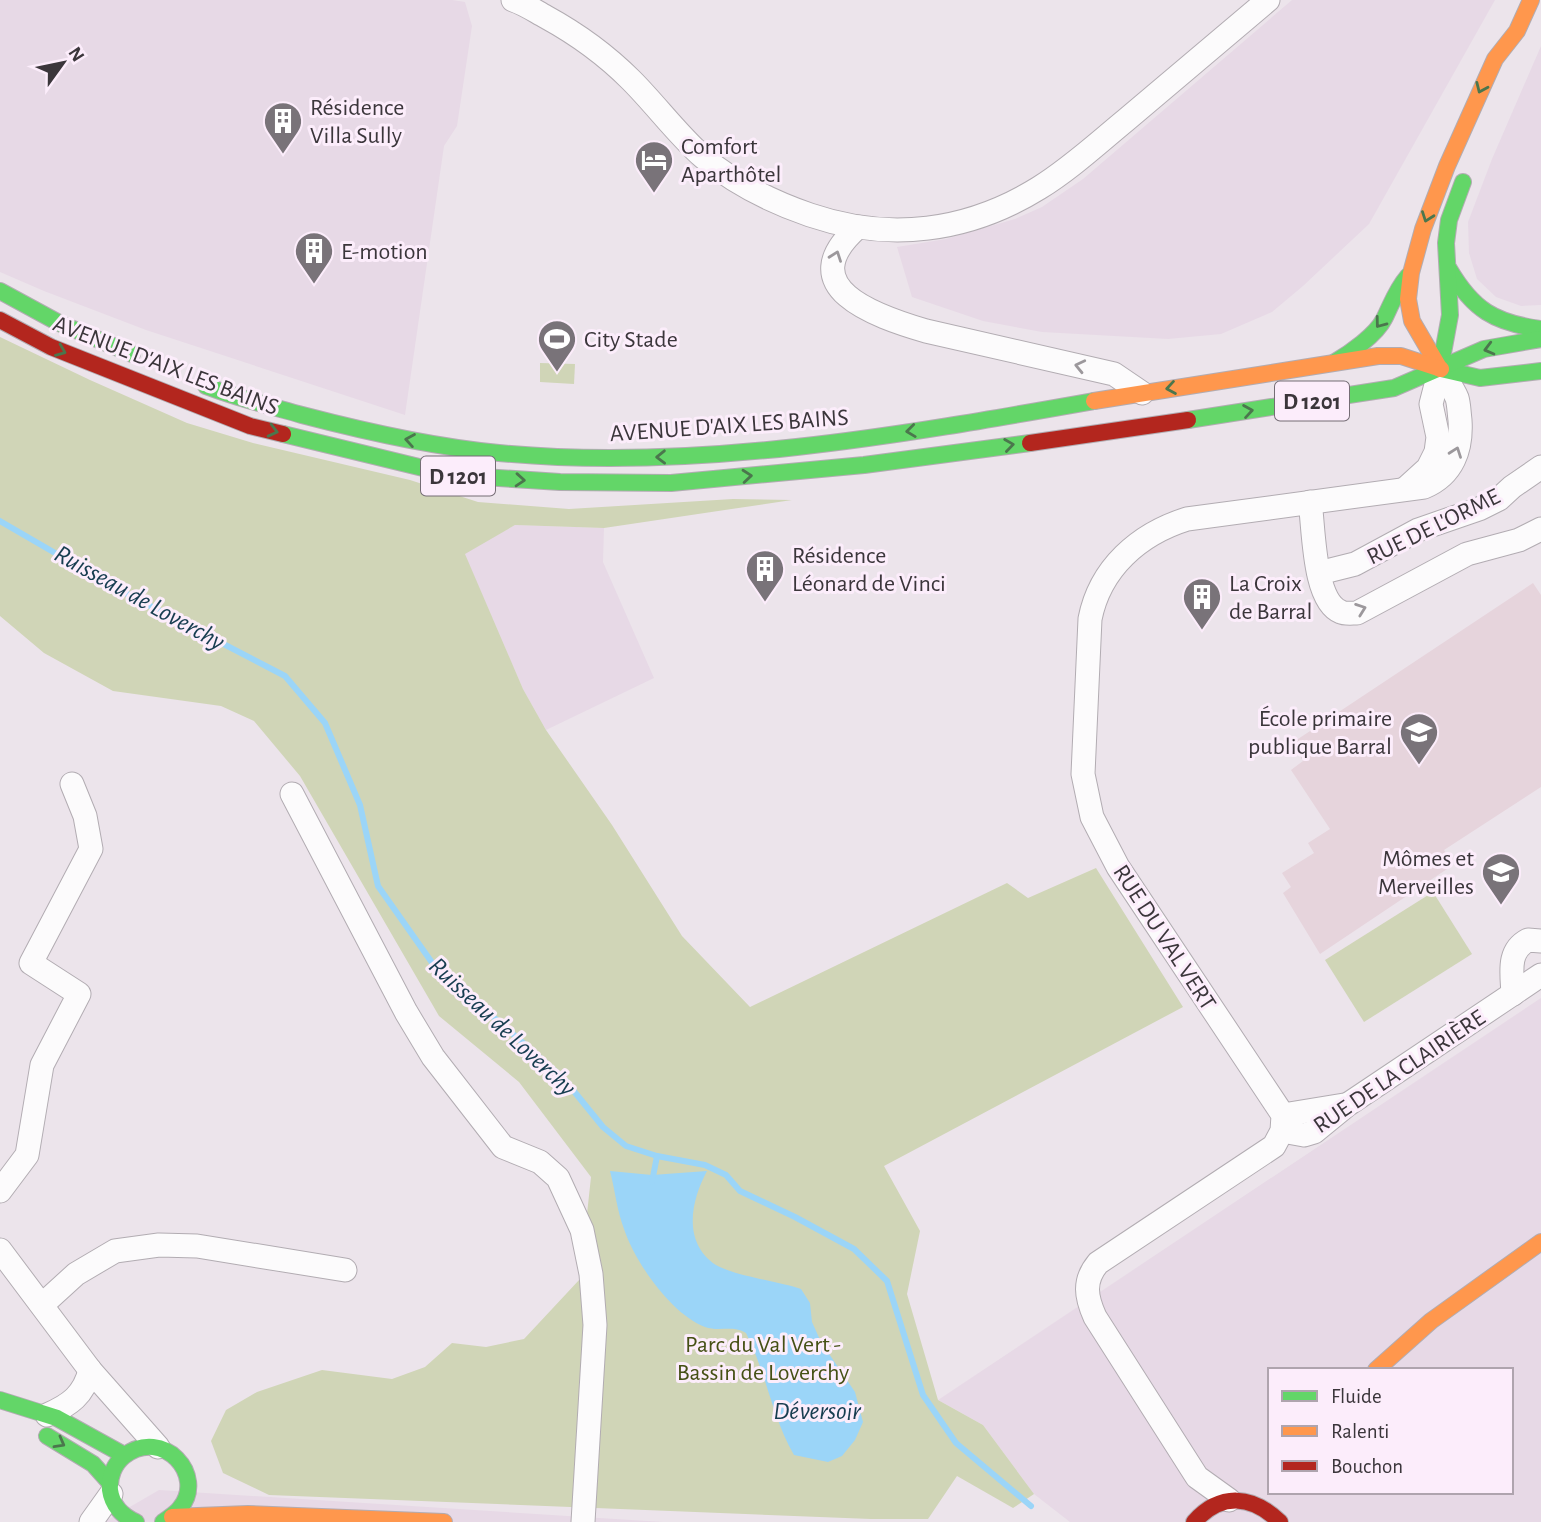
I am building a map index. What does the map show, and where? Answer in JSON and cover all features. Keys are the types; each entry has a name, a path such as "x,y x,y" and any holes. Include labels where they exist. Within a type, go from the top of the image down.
{"main road":[{"path":"1440,369 1412,321 1408,299 1411,272 1423,229 1447,166 1495,59 1517,31 1531,0"},
{"path":"1512,66 1517,31"},
{"path":"1440,369 1450,315 1447,266 1449,220 1468,170"},
{"path":"1447,266 1472,304 1491,318 1541,329"},
{"path":"1335,362 1353,351 1383,322 1396,290 1411,272"},
{"name":"AVENUE D'AIX LES BAINS","path":"0,291 60,323 149,361"},
{"name":"AVENUE D'AIX LES BAINS","path":"0,320 51,347 250,426 452,475 560,482 671,483 864,465 1125,430 1394,387 1484,349 1541,339"},
{"name":"AVENUE D'AIX LES BAINS","path":"187,378 213,389 364,432 463,449 562,457 669,457 930,429 1335,362 1398,355 1440,369 1481,378 1541,371"},
{"path":"1378,1368 1432,1321 1541,1242"},
{"path":"0,1400 40,1422 56,1440 93,1464 110,1488 121,1513 136,1522"},
{"path":"40,1422 57,1418 126,1453"},
{"path":"110,1488 112,1472 126,1453 143,1446 158,1447 178,1458 188,1478 209,1497 248,1514"},
{"path":"168,1520 180,1510 186,1500 188,1478"},
{"path":"1198,1518 1214,1504 1237,1500 1257,1490"},
{"path":"1237,1500 1265,1507 1280,1522"},
{"path":"1277,1501 1280,1522"},
{"path":"168,1520 248,1514 444,1522"}],"street":[{"path":"516,0 580,37 607,57 688,144 716,168 755,191 792,209 823,219 858,228 910,231 933,230 1010,204 1040,188 1268,0"},
{"path":"858,228 838,247 834,256 833,274 840,290 863,307 926,331 1114,374 1142,393"},
{"name":"RUE DU VAL VERT","path":"1282,1123 1129,884 1100,835 1088,805 1083,774 1090,619 1094,603 1110,572 1125,553 1155,532 1187,519 1424,487 1439,479 1451,465 1460,445 1457,398 1440,369"},
{"name":"RUE DE L'ORME","path":"1319,573 1355,564 1418,530 1479,509 1499,499 1541,467"},
{"name":"RUE DE L'ORME","path":"1310,502 1324,594 1332,606 1342,613 1357,613 1466,554 1519,540 1541,529"},
{"path":"0,1191 27,1155 42,1065 79,994 31,963 90,849 85,816 72,784"},
{"path":"292,794 406,1012 433,1057 503,1147 540,1162 558,1178 582,1230 591,1274 595,1325 583,1522"},
{"path":"1513,994 1512,957 1516,949 1528,940 1541,941"},
{"name":"RUE DE LA CLAIRIÈRE","path":"1282,1123 1347,1105 1541,975"},
{"path":"1237,1500 1197,1477 1095,1317 1088,1302 1087,1280 1098,1263 1262,1156 1274,1146 1282,1123"},
{"path":"42,1305 76,1274 115,1251 159,1245 197,1247 345,1270"},
{"path":"0,1250 90,1370 116,1411 126,1453"},
{"path":"40,1422 79,1396 87,1383 90,1370"},
{"path":"90,1370 158,1447"},
{"path":"1197,1477 1198,1518"},
{"path":"91,1522 110,1488"}],"shaded area":[{"path":"0,0 465,2 472,26 457,126 444,146 405,415 146,330 0,272"},
{"path":"1292,0 1495,0 1369,224 1272,312 1221,334 1168,339 1042,332 983,321 912,297 897,247 946,239 1015,219 1042,207 1083,179"},
{"path":"1541,46 1541,305 1521,306 1496,297 1477,279 1469,253 1468,222"},
{"path":"515,525 604,528 603,562 654,678 546,730 523,689 464,553"},
{"name":"École primaire publique Barral","path":"1533,583 1541,595 1541,787 1444,850 1453,865 1320,954 1283,893 1291,887 1282,873 1314,853 1308,843 1330,829 1291,770 1303,761 1292,743"},
{"path":"1541,998 1541,1522 1070,1522 1034,1494 983,1425 938,1400"},
{"path":"159,1490 663,1522 104,1522"}],"green space":[{"name":"Parc du Val Vert - Bassin de Loverchy","path":"0,337 187,423 253,443 410,480 478,502 569,509 733,499 792,500 604,528 515,525 465,554 523,689 546,730 612,825 682,936 750,1007 1007,883 1028,898 1096,868 1183,1007 884,1166 920,1231 907,1294 938,1400 983,1425 1034,1494 1013,1508 957,1476 928,1519 871,1519 269,1495 223,1473 211,1441 226,1410 257,1392 322,1370 392,1379 425,1367 452,1343 486,1347 524,1339 580,1279 591,1177 519,1082 439,1016 300,776 254,721 221,706 113,691 44,653 0,616"},
{"name":"City Stade","path":"540,363 575,364 574,384 540,382"},
{"path":"1433,892 1472,954 1364,1022 1325,960"}],"water":[{"name":"Déversoir","path":"610,1171 652,1175 707,1171 694,1208 694,1233 698,1245 705,1256 723,1269 801,1289 810,1303 812,1322 821,1342 855,1392 863,1422 855,1440 842,1456 828,1462 794,1455 746,1333 736,1329 705,1327 680,1311 656,1286 629,1242"}],"waterway":[{"name":"Ruisseau de Loverchy","path":"0,521 112,586 285,676 325,723 360,805 378,886 433,964 564,1079 603,1127 626,1146 657,1156 705,1165 726,1175 740,1191 854,1249 887,1281 923,1395 956,1443 1031,1506"},
{"path":"652,1182 657,1156"}],"traffic: fast":[{"path":"1440,369 1450,315 1446,243 1449,220 1463,182"},
{"path":"1449,269 1467,295 1487,312 1511,323 1541,329"},
{"path":"1335,362 1375,331 1408,276"},
{"path":"0,291 59,323 132,354"},
{"path":"1188,420 1394,388 1484,349 1541,339"},
{"path":"1441,369 1480,378 1541,371"},
{"path":"206,386 302,415 400,438 499,453 573,458 647,458 798,447 947,426 1094,401"},
{"path":"283,434 452,475 560,482 671,483 864,465 1030,443"},
{"path":"0,1400 57,1418 124,1455"},
{"path":"47,1436 93,1464 110,1483"},
{"path":"136,1522 126,1517 115,1505 110,1490 111,1476 124,1456 139,1448 153,1447 166,1451 177,1459 188,1482 187,1495 180,1508 163,1522"}],"traffic: slow":[{"path":"1440,369 1412,321 1408,299 1411,273 1423,229 1447,166 1495,59 1517,31 1531,0"},
{"path":"1094,401 1378,356 1401,356 1441,369"},
{"path":"1378,1368 1431,1321 1541,1242"},
{"path":"172,1517 248,1514 444,1522"}],"traffic: jam":[{"path":"0,320 51,347 250,426 283,434"},
{"path":"1030,443 1188,420"},
{"path":"1194,1522 1215,1506 1237,1501 1259,1506 1280,1522"}],"place":[{"name":"Résidence Villa Sully","path":"283,155"},
{"name":"Comfort Aparthôtel","path":"654,194"},
{"name":"E-motion","path":"314,285"},
{"name":"City Stade","path":"557,373"},
{"name":"Résidence Léonard de Vinci","path":"765,603"},
{"name":"La Croix de Barral","path":"1202,631"},
{"name":"École primaire publique Barral","path":"1419,766"},
{"name":"Mômes et Merveilles","path":"1501,906"}]}
